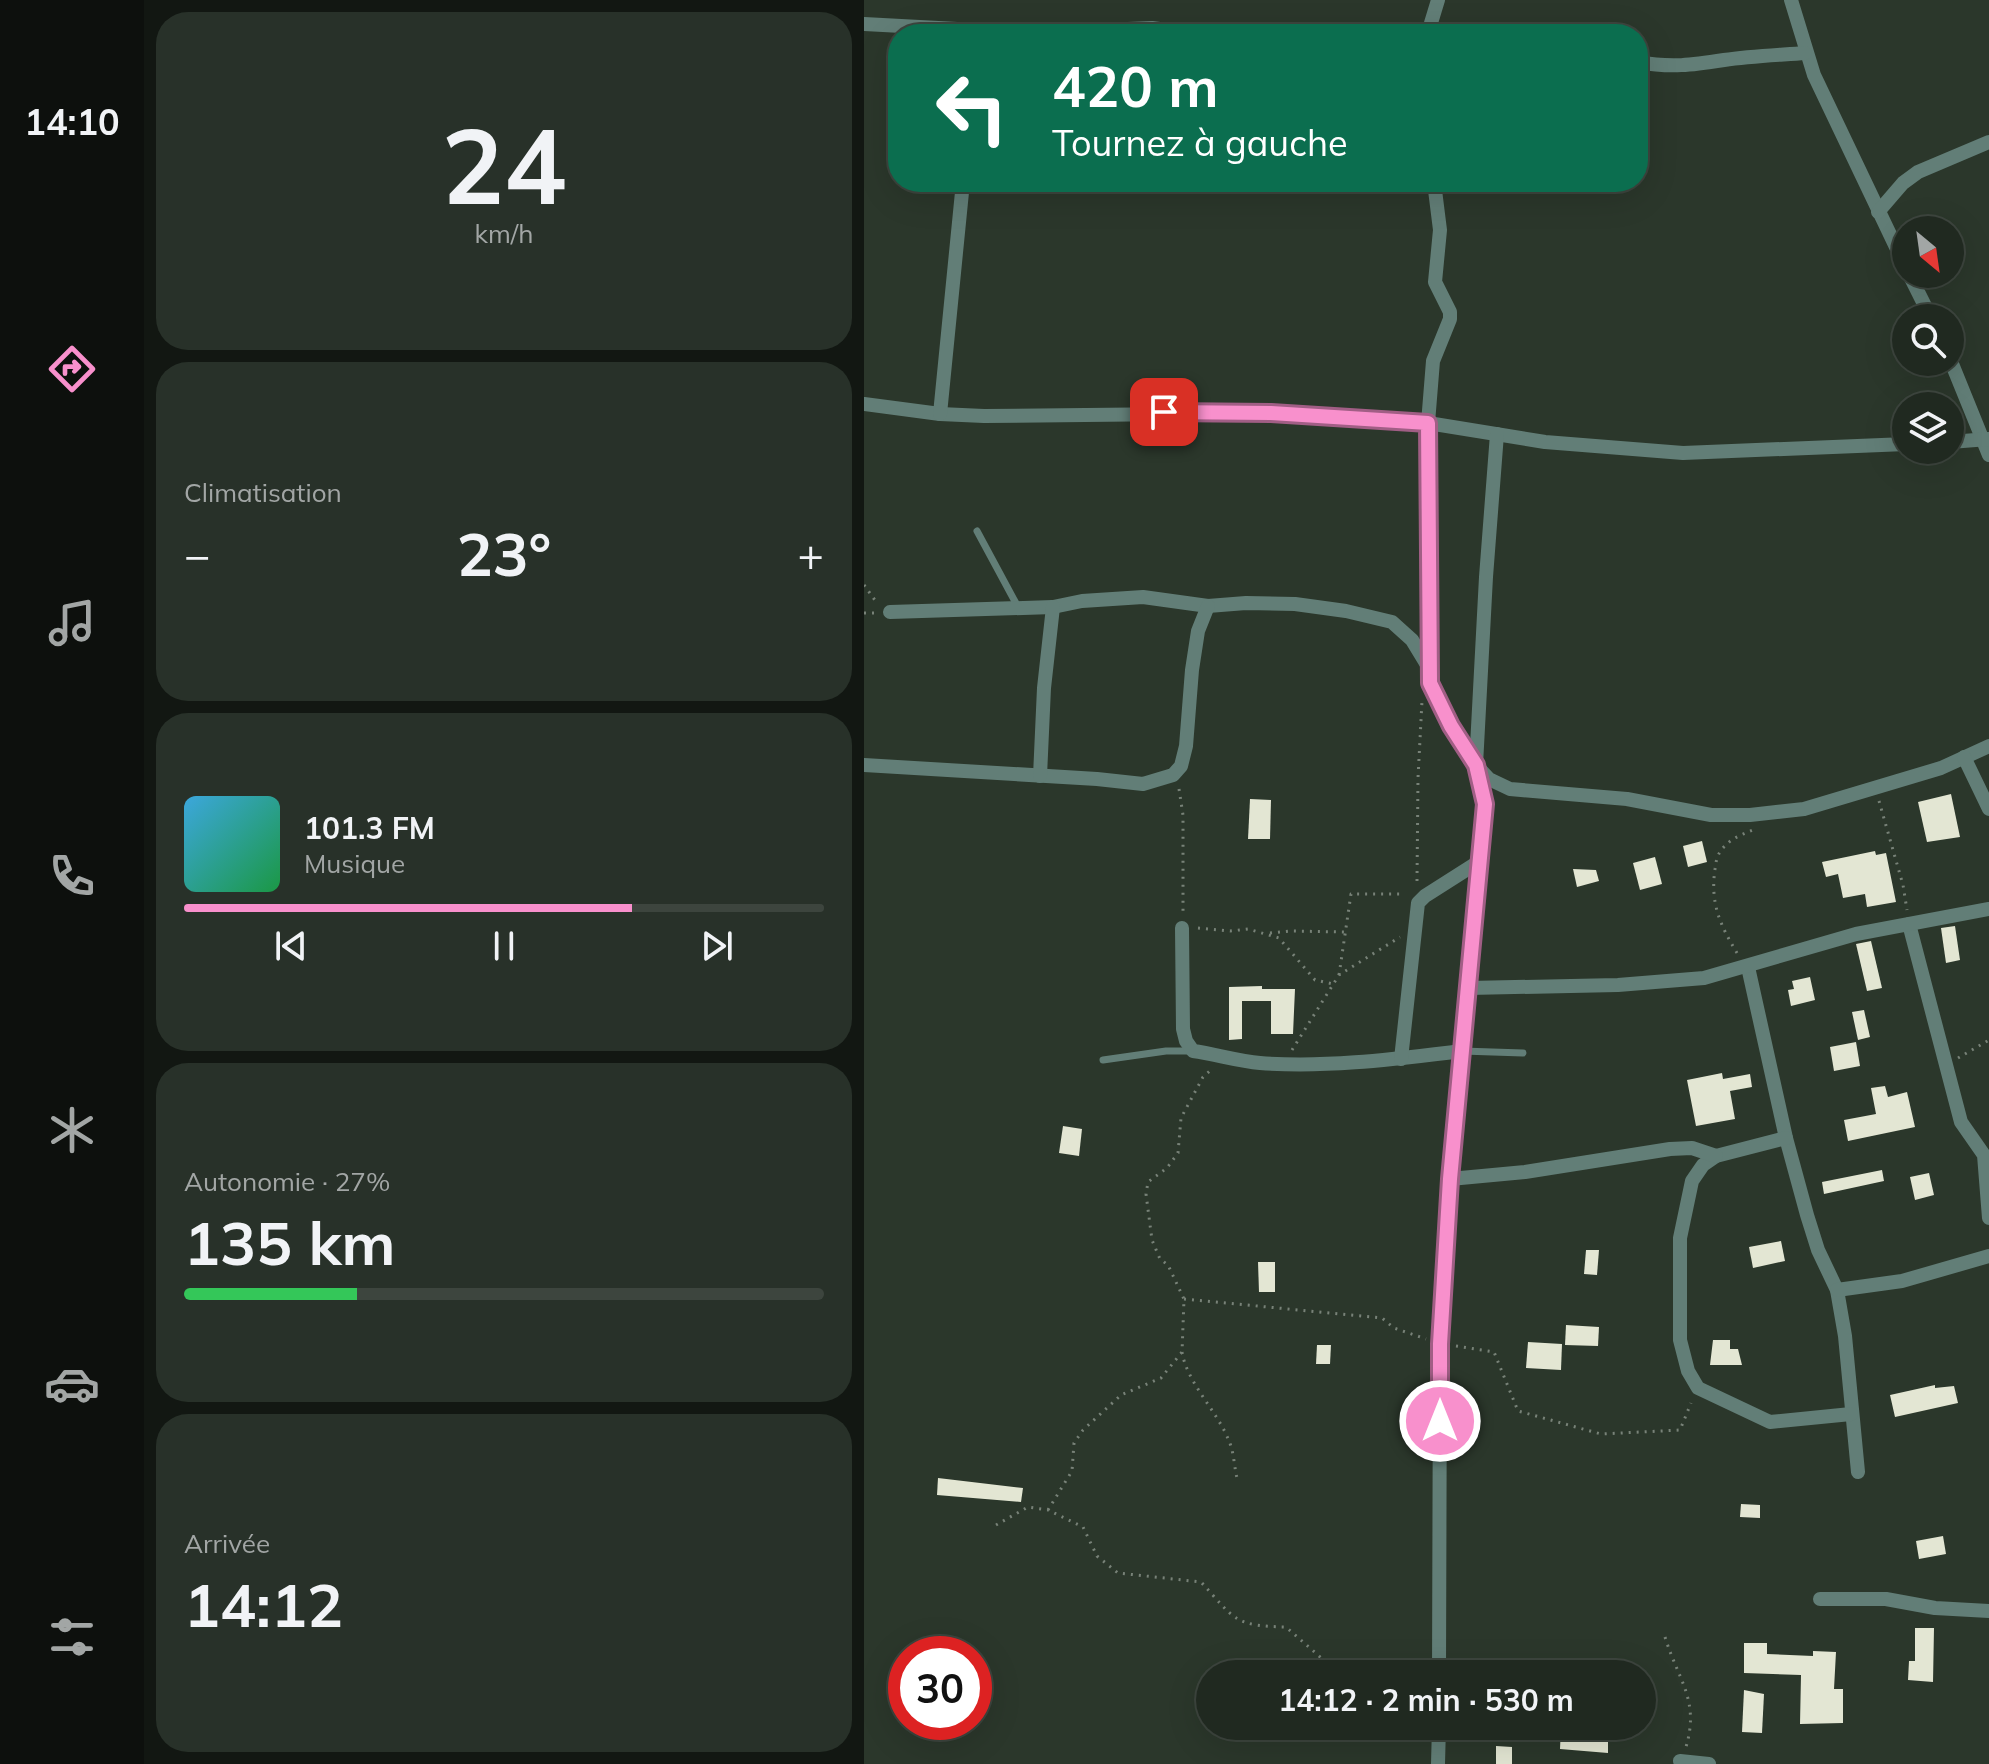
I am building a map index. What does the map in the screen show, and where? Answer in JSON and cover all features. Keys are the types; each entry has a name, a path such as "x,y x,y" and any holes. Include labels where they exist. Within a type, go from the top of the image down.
{"street":[{"path":"1431,24 1438,0"},
{"path":"1791,0 1805,53 1892,240"},
{"path":"864,24 888,26"},
{"path":"1648,64 1694,66 1805,53"},
{"path":"1878,212 1903,183 1918,172 1989,142"},
{"path":"940,414 962,192"},
{"path":"1431,678 1428,423 1433,361 1450,319 1450,312 1435,282 1440,230 1435,192"},
{"path":"1958,376 1988,445 1964,443"},
{"path":"864,404 984,416 1271,413 1428,423 1558,444 1683,453 1892,445"},
{"path":"1439,1660 1440,1344 1450,1179 1485,804 1476,765 1497,434"},
{"path":"890,612 1053,607 1082,601 1143,597 1208,606 1295,604 1346,611 1392,622 1412,640 1451,726 1476,765 1489,779 1510,789 1627,799 1711,815 1750,815 1804,809 1941,768 1989,746"},
{"path":"864,765 1143,784 1173,775 1181,766 1186,746 1198,631 1208,606"},
{"path":"1040,776 1044,688 1053,607"},
{"path":"1964,757 1989,809"},
{"path":"1401,1059 1417,899 1480,861"},
{"path":"1469,988 1661,983 1704,978 1856,934 1989,909"},
{"path":"1909,924 1961,1122 1987,1154 1989,1218"},
{"path":"1182,928 1183,1029 1193,1051 1258,1063 1401,1059 1462,1051"},
{"path":"1748,967 1786,1138 1812,1234 1837,1290 1845,1336 1858,1472"},
{"path":"1786,1138 1716,1156 1703,1165 1692,1181 1680,1238 1680,1340 1688,1371 1698,1388 1770,1422 1851,1414"},
{"path":"1450,1179 1525,1172 1670,1149 1692,1148 1716,1156"},
{"path":"1837,1290 1902,1281 1989,1256"},
{"path":"1820,1599 1886,1599 1935,1608 1989,1611"},
{"path":"1438,1764 1439,1740"},
{"path":"1680,1761 1709,1764"}],"lane":[{"path":"977,531 1019,609"},
{"path":"1103,1060 1166,1051 1193,1051"},
{"path":"1462,1051 1523,1053"}],"path":[{"path":"864,585 878,604 890,612"},
{"path":"1284,1063 1339,975 1351,894 1417,899 1422,699 1431,678"},
{"path":"1173,775 1180,792 1183,815 1182,928 1248,929 1279,938 1315,980 1333,984"},
{"path":"1877,785 1883,819 1903,885 1909,924"},
{"path":"1748,967 1719,922 1713,902 1713,881 1716,860 1723,847 1757,828"},
{"path":"1339,975 1413,929"},
{"path":"1266,934 1346,932"},
{"path":"1947,1067 1970,1049 1989,1040"},
{"path":"1231,1057 1221,1061 1203,1077 1181,1118 1178,1153 1167,1168 1148,1182 1146,1194 1152,1240 1184,1299 1182,1352 1229,1441 1237,1478"},
{"path":"1184,1299 1382,1318 1394,1328 1440,1344 1494,1352 1518,1411 1601,1434 1680,1430 1698,1388"},
{"path":"1048,1510 1072,1471 1074,1443 1083,1430 1121,1395 1161,1378 1182,1352"},
{"path":"996,1525 1028,1507 1048,1510 1083,1527 1097,1556 1118,1573 1201,1582 1236,1620 1255,1626 1286,1627 1324,1660"},
{"path":"1665,1637 1687,1690 1693,1716 1680,1761"}],"building":[{"path":"1951,794 1960,837 1927,842 1918,802"},
{"path":"1250,799 1271,800 1270,839 1248,839"},
{"path":"1702,841 1707,862 1688,867 1683,846"},
{"path":"1875,851 1876,855 1886,853 1896,902 1867,907 1865,894 1843,898 1838,874 1826,877 1822,862"},
{"path":"1655,857 1662,884 1640,890 1633,863"},
{"path":"1573,869 1596,870 1599,881 1577,887"},
{"path":"1955,926 1960,960 1946,963 1941,928"},
{"path":"1871,941 1882,988 1867,991 1856,944"},
{"path":"1810,977 1815,1000 1791,1006 1788,990 1794,989 1792,981"},
{"path":"1262,986 1262,989 1295,989 1293,1034 1271,1034 1271,1001 1242,1001 1242,1039 1229,1040 1229,987"},
{"path":"1864,1010 1870,1037 1858,1040 1852,1012"},
{"path":"1856,1042 1860,1066 1834,1071 1830,1047"},
{"path":"1722,1073 1723,1079 1750,1074 1752,1087 1730,1091 1735,1119 1696,1126 1687,1080"},
{"path":"1885,1086 1888,1097 1907,1092 1915,1127 1848,1141 1844,1120 1876,1114 1871,1088"},
{"path":"1063,1126 1082,1129 1079,1156 1059,1153"},
{"path":"1882,1170 1884,1181 1824,1194 1822,1182"},
{"path":"1929,1173 1934,1195 1915,1200 1910,1177"},
{"path":"1781,1241 1785,1261 1753,1268 1749,1247"},
{"path":"1586,1250 1599,1250 1597,1275 1584,1274"},
{"path":"1258,1262 1275,1262 1275,1292 1259,1292"},
{"path":"1566,1325 1599,1327 1598,1346 1565,1345"},
{"path":"1713,1340 1730,1340 1730,1349 1738,1349 1742,1365 1710,1365"},
{"path":"1528,1342 1562,1344 1561,1370 1526,1368"},
{"path":"1317,1345 1331,1345 1330,1364 1316,1364"},
{"path":"1935,1385 1935,1388 1954,1386 1958,1403 1895,1417 1890,1395"},
{"path":"938,1478 1023,1488 1021,1502 937,1495"},
{"path":"1741,1504 1760,1505 1760,1518 1740,1517"},
{"path":"1943,1536 1946,1554 1919,1559 1916,1541"},
{"path":"1915,1628 1934,1628 1933,1682 1908,1680 1909,1661 1915,1661"},
{"path":"1744,1643 1767,1643 1767,1654 1813,1656 1813,1651 1836,1652 1834,1689 1843,1689 1843,1723 1800,1724 1801,1675 1744,1673"},
{"path":"1744,1690 1764,1694 1762,1733 1742,1732"},
{"path":"1560,1740 1608,1740 1608,1753 1560,1749"},
{"path":"1496,1746 1512,1747 1512,1764 1496,1764"}],"route":[{"path":"1164,412 1271,413 1428,423 1430,683 1451,726 1476,765 1485,804 1450,1179 1440,1344 1440,1421"}]}
